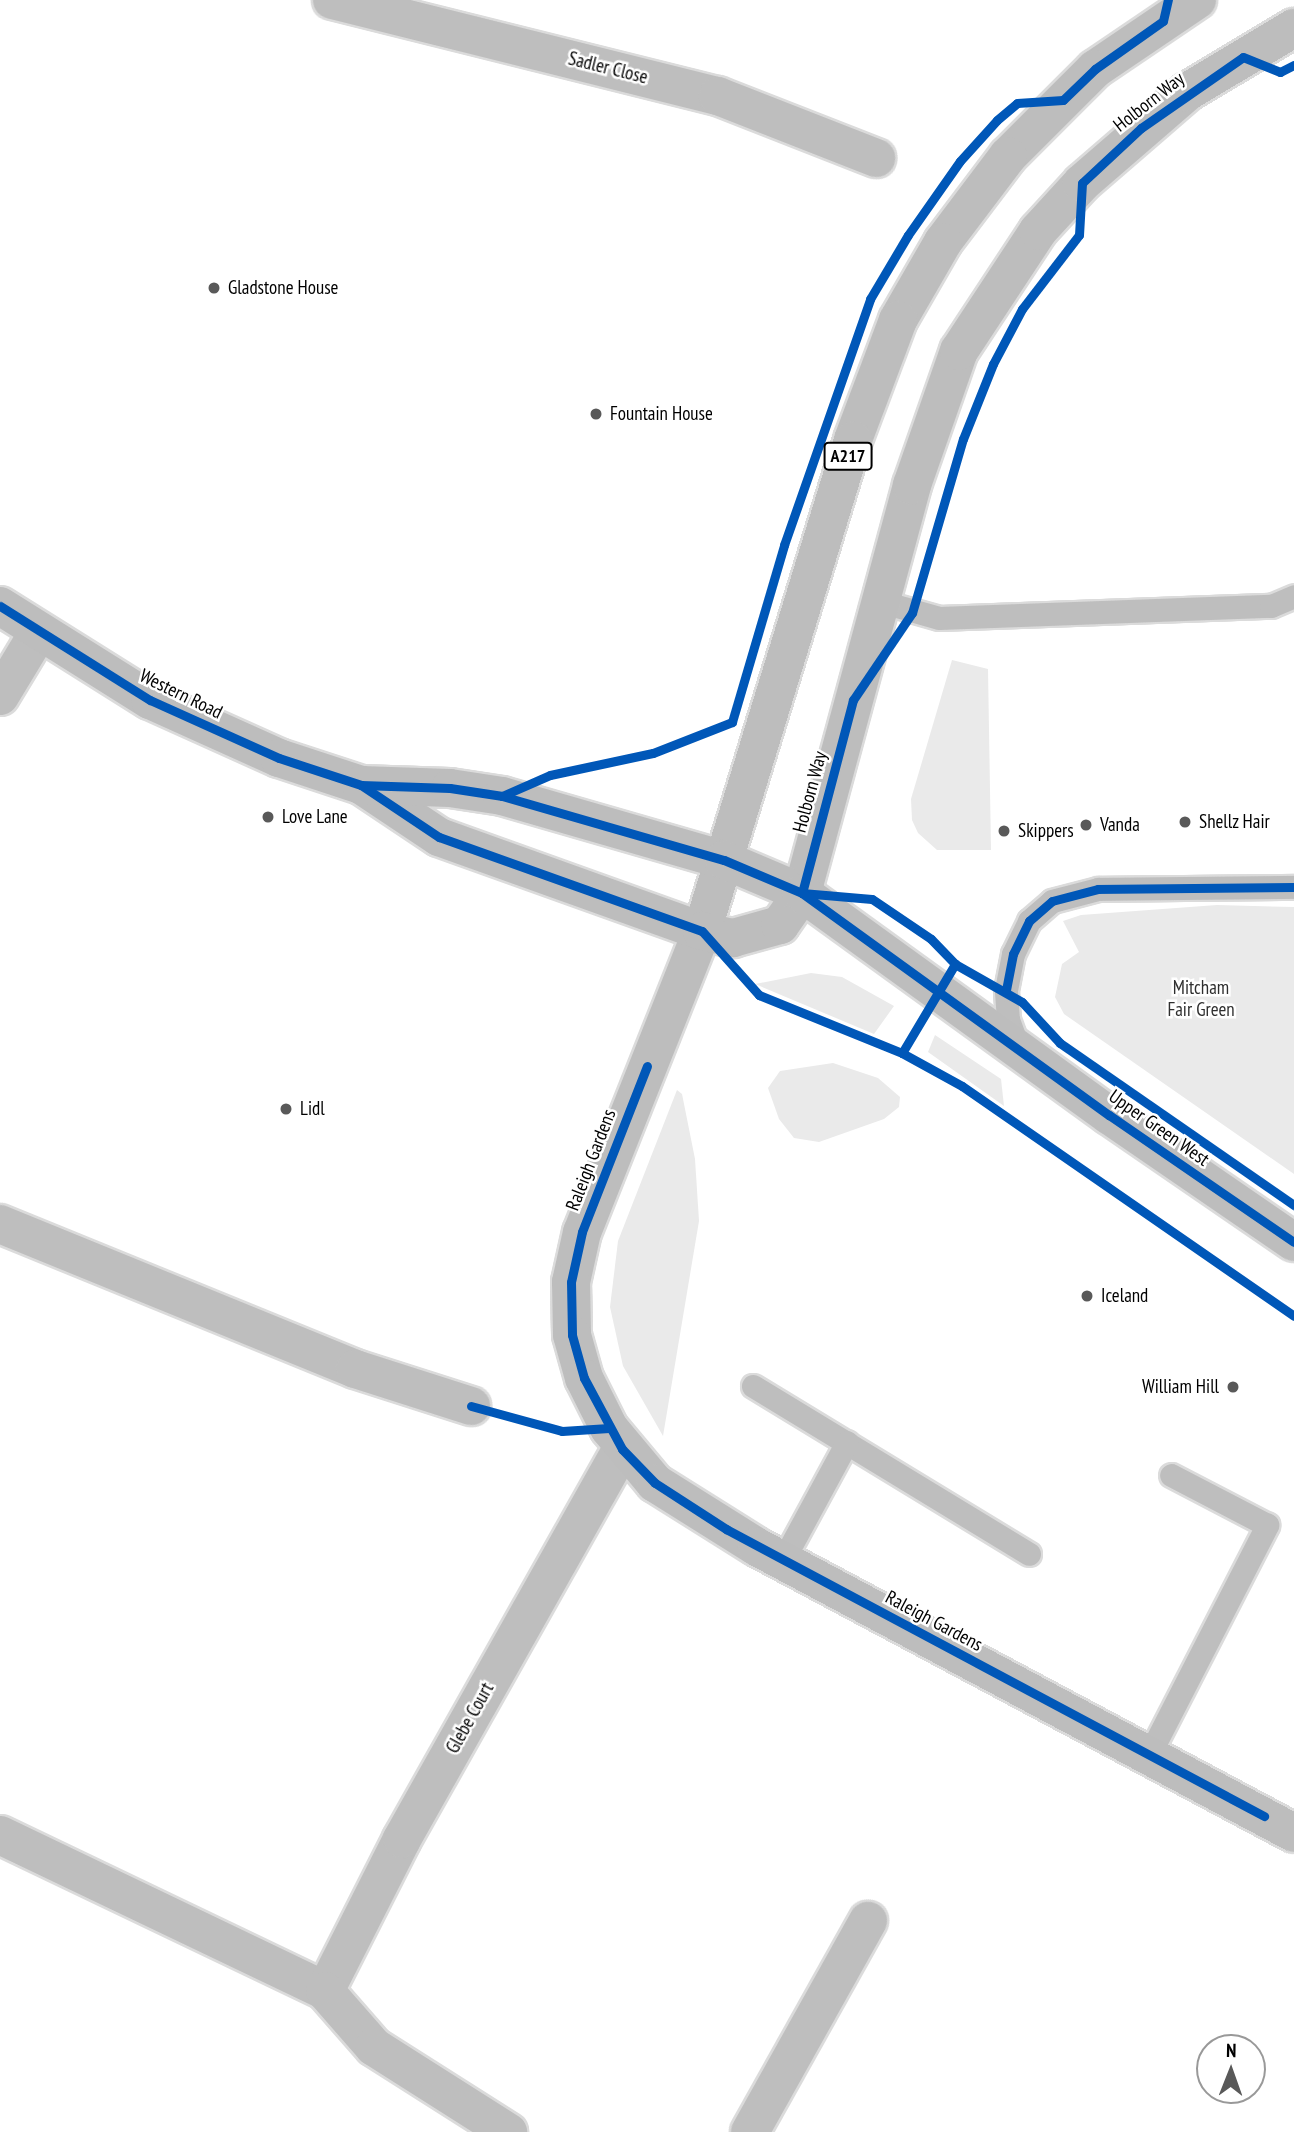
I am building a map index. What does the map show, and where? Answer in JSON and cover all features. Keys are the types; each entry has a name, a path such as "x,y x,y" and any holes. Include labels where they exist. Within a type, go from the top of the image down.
{"main road":[{"name":"A217","path":"724,860 853,440 898,320 943,242 1008,156 1096,69 1197,0"},
{"name":"Holborn Way","path":"702,931 733,939 758,934 780,925 802,893 912,485 959,351 1038,232 1141,128 1187,92 1294,27"},
{"name":"Western Road","path":"0,606 38,633 150,700 279,758 362,785 439,837 702,931"},
{"name":"Western Road","path":"362,785 450,788 502,796 724,860 802,893"},
{"name":"Raleigh Gardens","path":"724,860 702,931 582,1232 571,1282 572,1335 584,1378 622,1449 655,1483 783,1560 1294,1833"},
{"name":"Upper Green West","path":"802,893 1020,1052 1294,1242"}],"street":[{"name":"Sadler Close","path":"332,0 718,96 876,158"},
{"path":"0,696 38,633"},
{"path":"0,1224 355,1369 471,1406"},
{"name":"Glebe Court","path":"325,1992 402,1839 622,1449"},
{"path":"0,1835 325,1992 374,2046 508,2132"},
{"path":"750,2132 868,1920"}],"lane":[{"path":"879,601 939,618 1271,606 1294,596"},
{"path":"1020,1052 1007,1020 1006,990 1013,954 1028,921 1052,901 1097,889 1294,887"},
{"path":"753,1386 1029,1554"},
{"path":"783,1560 847,1441"},
{"path":"1149,1755 1267,1525 1171,1475"}],"green space":[{"path":"952,660 988,669 991,850 937,850 918,833 912,820 911,799"},
{"name":"Mitcham Fair Green","path":"1217,905 1294,907 1294,1174 1064,1014 1055,997 1062,964 1079,952 1063,921 1081,915"},
{"path":"811,973 842,977 894,1006 874,1034 755,984"},
{"path":"935,1035 1001,1079 1004,1106 928,1052"},
{"path":"833,1063 878,1078 900,1097 899,1107 884,1119 819,1142 794,1138 779,1119 768,1088 780,1071"},
{"path":"677,1090 682,1094 695,1159 699,1221 663,1436 623,1366 610,1307 618,1241"}],"cycle path":[{"path":"502,796 550,775 653,753 732,722 784,545 870,299 908,235 960,161 997,120 1017,103 1063,100 1095,69 1163,21 1168,0"},
{"path":"802,893 853,700 912,613 963,439 993,364 1022,309 1079,235 1082,183 1141,128 1243,57 1280,72 1294,65"},
{"path":"0,606 150,700 279,758 361,785 439,837 702,931 759,995 902,1053 962,1086 1294,1316"},
{"path":"361,785 450,788 502,796 724,860 802,893 872,899 931,939 955,964 1022,1002 1060,1043 1294,1205"},
{"path":"1006,990 1013,954 1029,921 1052,901 1098,889 1294,887"},
{"path":"802,893 1109,1115 1294,1242"},
{"path":"902,1053 955,964"},
{"path":"647,1066 582,1232 571,1282 572,1335 584,1378 622,1449 655,1483 726,1529 1264,1816"},
{"path":"471,1406 562,1431 609,1428"}],"place":[{"name":"Gladstone House","path":"214,288"},
{"name":"Fountain House","path":"596,414"},
{"name":"Love Lane","path":"268,817"},
{"name":"Shellz Hair","path":"1185,822"},
{"name":"Vanda","path":"1086,825"},
{"name":"Skippers","path":"1004,831"},
{"name":"Lidl","path":"286,1109"},
{"name":"Iceland","path":"1087,1296"},
{"name":"William Hill","path":"1233,1387"}]}
